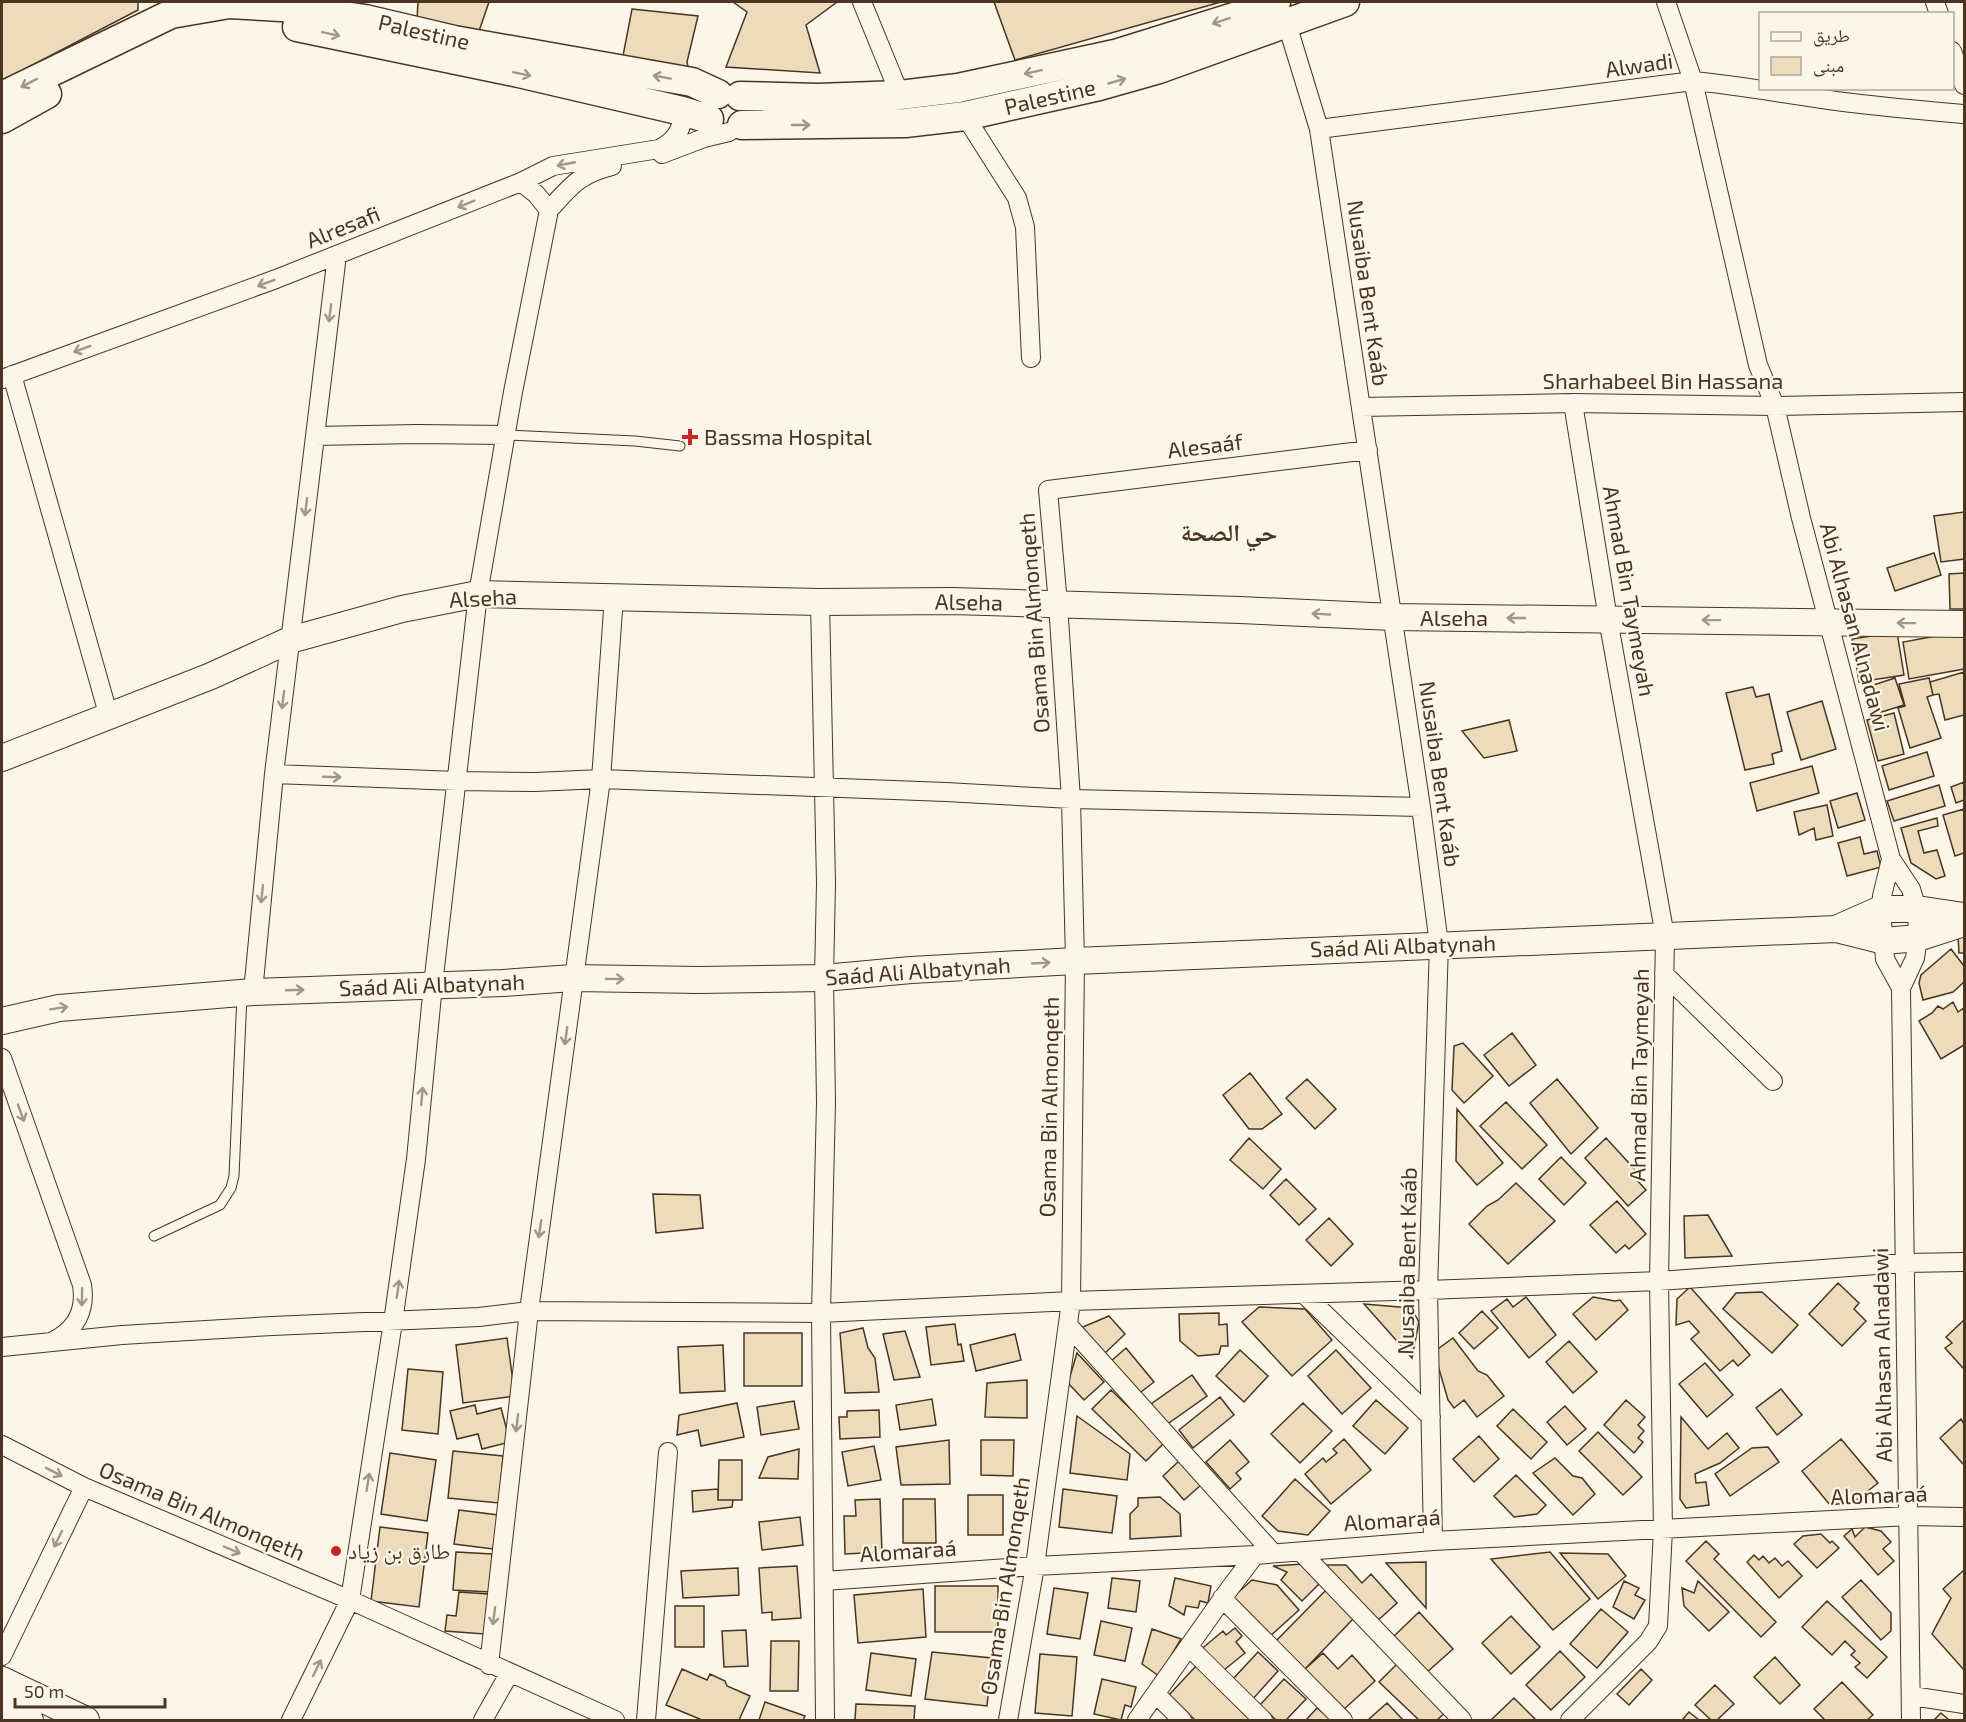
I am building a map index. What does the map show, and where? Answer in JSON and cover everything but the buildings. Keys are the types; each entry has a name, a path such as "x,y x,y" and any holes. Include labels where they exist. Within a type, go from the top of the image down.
{"main road":[{"name":"Palestine","path":"720,113 818,98 900,95 958,88 1115,54 1251,12 1281,13 1345,2"},
{"name":"Palestine","path":"2,96 167,8 229,4 367,10 454,40 692,82 720,113"},
{"name":"Palestine","path":"2,119 83,75 146,45 184,30 226,21 294,26 720,113 905,123 965,116 1099,86 1159,69 1281,13"},
{"name":"Alseha","path":"2,758 211,676 290,640 402,609 478,594 820,602 953,601 1229,609 1393,618 1965,624"},
{"name":"Saád Ali Albatynah","path":"1836,929 1881,909 1917,909 1965,916"},
{"name":"Saád Ali Albatynah","path":"2,1021 59,1008 247,992 503,983 573,978 699,980 824,978 910,970 1075,961 1836,929 1884,941 1918,938 1965,923"},
{"path":"2,1680 86,1720"},
{"path":"2,1708 30,1720"}],"street":[{"path":"862,2 900,95"},
{"name":"Abi Alhasan Alnadawi","path":"1666,2 1694,81 1758,364 1775,406 1801,518 1891,859 1911,889 1917,909 1918,938 1915,958 1901,988 1911,1720"},
{"name":"Nusaiba Bent Kaáb","path":"1281,13 1319,129 1421,807 1439,944 1428,1290 1433,1541"},
{"path":"1954,54 1965,85"},
{"name":"Alwadi","path":"1319,129 1694,81 1759,88"},
{"name":"Alwadi","path":"1768,90 1879,106 1965,114"},
{"path":"291,1720 350,1600 416,1159 433,985 478,594 549,210 577,180 586,174 662,154 704,138 720,113"},
{"name":"Alresafi","path":"7,377 266,283 521,182 553,166 659,148 667,145 677,134 682,122 720,113"},
{"path":"965,116 1017,198 1021,210 1024,226 1031,358"},
{"path":"521,182 549,210"},
{"path":"247,992 337,255"},
{"path":"7,377 109,717"},
{"name":"Sharhabeel Bin Hassana","path":"1361,407 1573,403 1775,406 1965,402"},
{"name":"Ahmad Bin Taymeyah","path":"1570,1720 1648,1642 1658,1626 1663,1530 1659,1281 1665,936 1608,619 1573,403"},
{"path":"315,436 506,435"},
{"name":"Alesaáf","path":"1047,489 1368,450"},
{"name":"Osama Bin Almonqeth","path":"1008,1720 1035,1566 1071,1301 1075,961 1071,799 1059,604 1047,489"},
{"path":"489,1665 529,1311 601,779 614,596"},
{"path":"820,602 826,883 824,978 826,1102 821,1313 825,1720"},
{"path":"274,774 458,781 535,782 601,779 1071,799 1421,807"},
{"name":"Abi Alhasan Alnadawi","path":"1891,859 1881,909 1885,959 1901,988"},
{"path":"1664,974 1773,1081"},
{"path":"2,1058 82,1285 83,1306 79,1316 68,1332 51,1342"},
{"path":"2,1347 122,1335 479,1317 529,1311 821,1313 1071,1301 1659,1281 1904,1263 1965,1262"},
{"path":"1304,1294 1431,1417"},
{"path":"1068,1325 1264,1554 1222,1598 1137,1720"},
{"name":"Osama Bin Almonqeth","path":"2,1445 84,1487 350,1600 489,1665 615,1720"},
{"path":"645,1720 668,1452"},
{"path":"2,1656 84,1487"},
{"name":"Alomaraá","path":"824,1581 1035,1566 1301,1552 1433,1541 1909,1516 1965,1517"},
{"path":"1301,1552 1462,1720"},
{"path":"1222,1598 1343,1720"},
{"path":"1189,1647 1263,1720"},
{"path":"483,1720 509,1674"},
{"path":"1156,1694 1182,1720"},
{"path":"1912,1696 1965,1704"}],"lane":[{"path":"506,435 635,441 680,446"},
{"path":"154,1236 220,1205 231,1188 234,1176 247,992"}],"place":[{"name":"Bassma Hospital","path":"690,437"},
{"name":"طارق بن زياد","path":"336,1551"}],"district":[{"name":"حي الصحة","path":"1229,533"}]}
